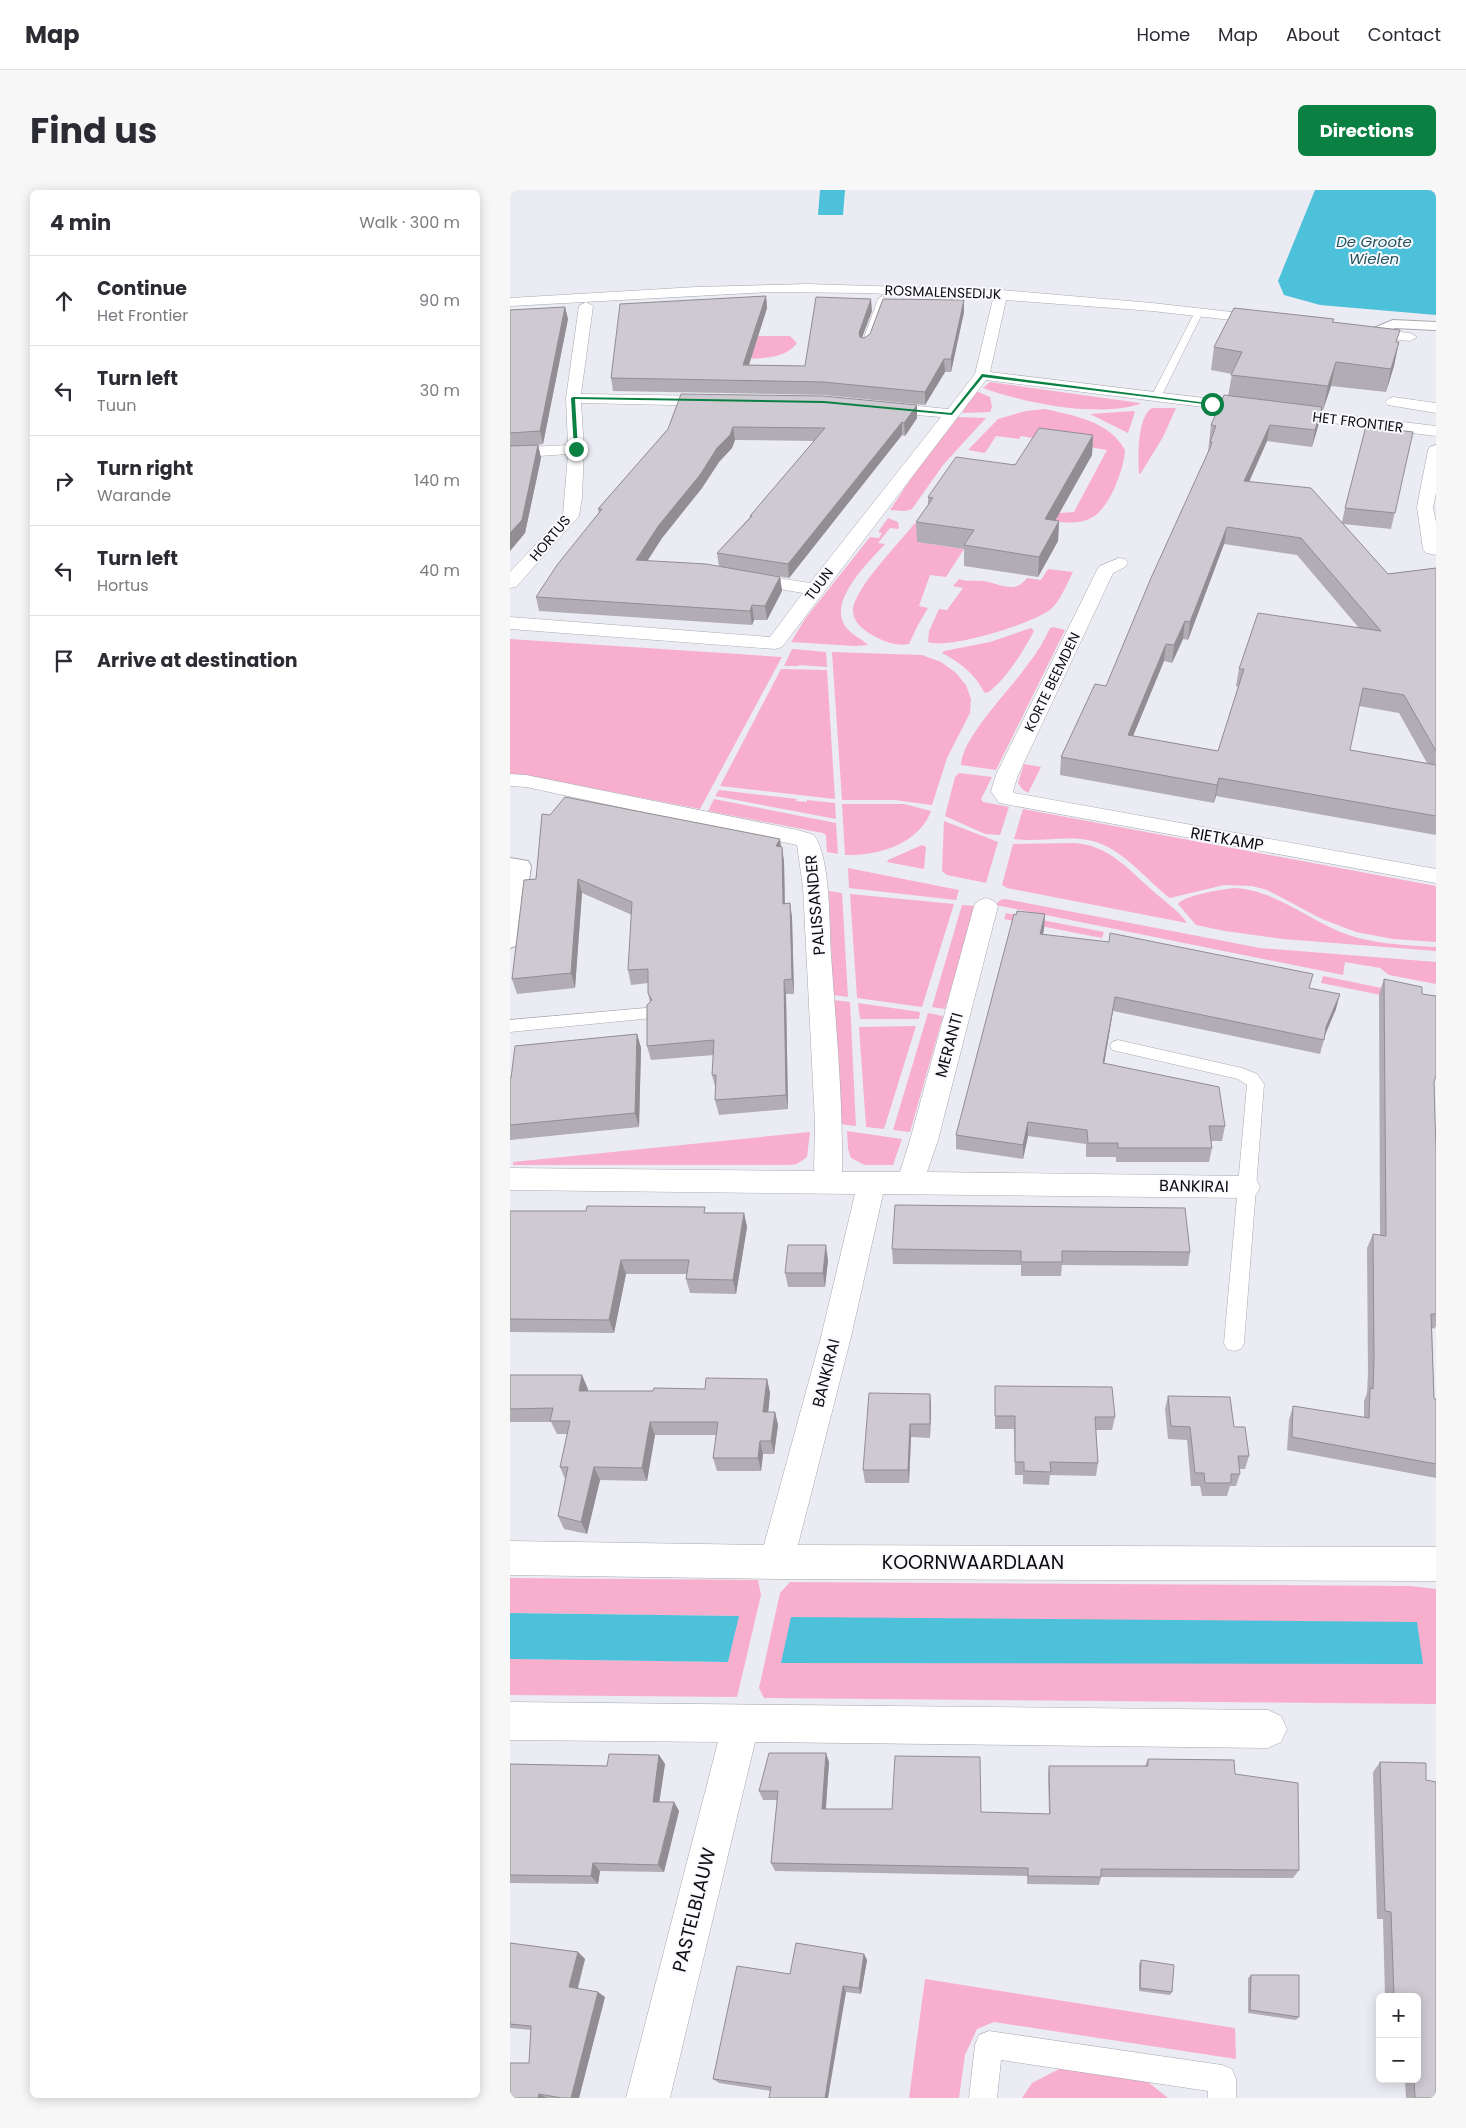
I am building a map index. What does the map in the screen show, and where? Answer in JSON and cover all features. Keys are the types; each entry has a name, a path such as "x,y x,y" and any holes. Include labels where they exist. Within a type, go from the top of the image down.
{"street":[{"name":"ROSMALENSEDIJK","path":"510,302 806,288 950,291 1000,298 1072,299 1280,322"},
{"path":"510,310 774,297 882,299 1000,298"},
{"name":"TUUN","path":"510,623 775,643 982,376 1000,298"},
{"name":"HORTUS","path":"510,583 572,516 576,449 573,398 586,306"},
{"path":"1374,333 1393,324 1436,326"},
{"path":"1346,330 1410,337"},
{"name":"HET FRONTIER","path":"982,376 1436,432"},
{"path":"573,398 732,402"},
{"name":"HET FRONTIER","path":"1393,402 1436,408"},
{"path":"864,406 952,414"},
{"path":"510,453 576,449"},
{"path":"1434,550 1425,507 1436,450"},
{"name":"KORTE BEEMDEN","path":"1018,800 1007,798 1002,791 1007,774 1106,570 1119,563"},
{"path":"724,574 815,589"},
{"name":"PALISSANDER","path":"510,780 526,781 806,840 810,847 815,887 822,994 829,1123 828,1183"},
{"name":"RIETKAMP","path":"1018,800 1436,876"},
{"path":"510,865 520,866 510,940"},
{"name":"MERANTI","path":"910,1183 924,1140 986,906"},
{"name":"BANKIRAI","path":"510,1179 1246,1187"},
{"name":"BANKIRAI","path":"778,1562 836,1337 872,1184"},
{"name":"KOORNWAARDLAAN","path":"510,1558 778,1562 1436,1564"},
{"path":"510,1721 1268,1729"},
{"name":"PASTELBLAUW","path":"648,2098 741,1723"}],"lane":[{"path":"865,346 882,299"},
{"path":"1156,397 1199,312"},
{"path":"510,1026 646,1014"},
{"path":"1118,1046 1252,1078 1256,1084 1234,1343"},
{"path":"983,2098 989,2045 1222,2079 1222,2098"}],"shaded area":[{"path":"732,336 790,336 797,343 785,353 777,356 734,359"},
{"path":"990,382 1140,404 1103,410 1061,407 1019,399 983,388"},
{"path":"976,391 990,397 992,407 990,412 962,413"},
{"path":"1152,408 1176,408 1163,437 1139,474 1141,429 1147,413"},
{"path":"1045,409 1079,417 1101,426 1118,440 1125,450 1122,469 1110,497 1099,512 1085,521 1055,521 1059,513 1074,512 1107,450 1021,436 1019,439 996,436 985,453 968,450 998,419 1026,411"},
{"path":"1135,412 1128,433 1090,414"},
{"path":"958,417 986,418 943,465 912,509 905,511 890,510 919,467"},
{"path":"888,518 898,522 899,528 890,528 878,543 885,544 853,582 846,593 842,605 841,616 845,626 868,645 855,646 791,642 805,619 870,537 879,538 882,533 878,532"},
{"path":"918,523 917,542 964,549 946,577 930,575 919,606 928,608 909,644 890,643 865,631 856,621 853,609 861,589 869,578 914,524"},
{"path":"1048,569 1073,572 1058,601 1042,615 1010,628 971,639 953,642 928,642 929,631 939,609 947,610 963,588 953,586 959,579 983,581 1012,587 1022,583 1027,578 1041,580"},
{"path":"1031,628 1034,631 1014,664 987,693 984,692 976,679 966,669 942,653 944,651 990,642"},
{"path":"1050,628 1065,630 996,770 961,765 964,754 978,727 1021,674 1040,647"},
{"path":"510,639 782,657 700,809 524,775 510,775"},
{"path":"792,649 826,652 827,667 784,666"},
{"path":"832,652 922,655 941,662 955,672 966,685 971,699 970,713 947,758 932,805 895,800 842,800"},
{"path":"781,669 827,670 835,799 720,786"},
{"path":"1024,764 1041,767 1028,793 1018,783"},
{"path":"959,773 992,777 981,799 983,802 1009,807 1000,835 985,834 945,816 955,777"},
{"path":"719,790 797,799 796,801 807,802 807,800 835,803 836,819 715,796"},
{"path":"714,799 836,823 838,854 827,852 826,835 823,833 708,811"},
{"path":"842,804 904,804 931,811 917,832 896,846 871,853 845,855"},
{"path":"1023,809 1436,886 1436,942 1393,939 1356,932 1322,919 1267,890 1252,886 1224,885 1170,898 1118,853 1095,842 1081,839 1014,839"},
{"path":"944,821 998,842 986,883 947,875 942,871"},
{"path":"1074,843 1098,848 1118,860 1175,910 1187,923 1007,888 1002,885 1013,844"},
{"path":"922,845 926,847 924,869 887,862 888,860"},
{"path":"848,868 959,890 956,900 849,888"},
{"path":"1233,888 1261,893 1274,898 1325,925 1362,939 1436,947 1436,951 1283,939 1225,931 1196,925 1178,904 1188,898"},
{"path":"829,891 842,893 848,997 833,995"},
{"path":"850,894 954,904 922,1007 857,998"},
{"path":"1005,899 1260,948 1436,962 1436,984 1389,975 1380,968 1345,962 1343,975 996,905 1000,900"},
{"path":"962,905 976,906 945,1009 932,1007"},
{"path":"1006,913 1104,932 1102,938 1004,919"},
{"path":"1323,976 1436,999 1436,1006 1321,983"},
{"path":"834,1000 850,1002 856,1126 839,1124"},
{"path":"858,1003 920,1012 919,1019 860,1019"},
{"path":"928,1013 943,1016 910,1132 893,1130"},
{"path":"916,1026 884,1129 866,1127 859,1027"},
{"path":"847,1131 902,1139 893,1165 865,1165 851,1158 848,1149"},
{"path":"810,1132 807,1157 797,1164 789,1165 513,1165 513,1162"},
{"path":"510,1578 758,1580 761,1595 737,1697 510,1695 510,1659 728,1662 738,1616 510,1613"},
{"path":"790,1582 1410,1586 1436,1589 1436,1704 764,1698 759,1688 780,1593"},
{"path":"925,1979 1235,2028 1236,2059 994,2022 977,2029 965,2055 959,2098 909,2098"},
{"path":"1063,2067 1148,2082 1168,2098 1022,2098 1032,2083"}],"water":[{"path":"820,190 845,190 843,215 818,215"},
{"name":"De Groote Wielen","path":"1315,190 1436,190 1436,315 1320,305 1284,295 1278,281"},
{"path":"510,1613 739,1616 728,1662 510,1659"},
{"path":"791,1617 1417,1622 1423,1664 781,1663"}],"building":[{"path":"766,296 743,365 805,366 816,297 871,299 859,333 860,337 864,338 870,334 883,299 964,300 951,359 944,359 925,392 823,382 611,378 620,304"},
{"path":"565,307 540,431 510,433 510,310"},
{"path":"1234,308 1334,319 1332,322 1400,330 1396,342 1399,342 1391,369 1336,362 1328,386 1231,375 1242,352 1214,347"},
{"path":"681,394 823,396 917,405 788,564 717,553 752,516 750,516 825,428 733,427 730,435 717,448 700,475 659,525 636,560 706,564 780,577 765,606 752,605 750,611 536,597 557,565 602,509 598,509 668,429"},
{"path":"1224,395 1322,407 1315,430 1270,425 1244,481 1311,488 1388,574 1436,568 1436,751 1404,695 1363,688 1350,750 1436,765 1436,816 1219,778 1217,785 1061,757 1095,684 1106,686 1151,578 1210,448 1212,442 1210,442 1216,426 1211,425","holes":["1227,527 1301,538 1381,631 1258,613 1239,669 1244,669 1218,751 1128,735 1166,644 1174,645 1185,621 1190,622"]},
{"path":"1366,426 1413,432 1395,513 1345,508"},
{"path":"1039,428 1093,435 1045,519 1059,521 1039,557 964,545 974,530 916,522 933,498 928,497 956,457 1015,465"},
{"path":"538,445 522,520 510,533 510,446"},
{"path":"565,797 780,839 776,846 782,847 783,904 790,903 792,979 784,980 786,1095 715,1100 716,1075 712,1075 714,1040 647,1046 647,1005 652,1000 648,993 648,969 628,970 632,902 578,879 571,973 512,979 524,880 536,879 542,814 550,815"},
{"path":"1017,911 1045,914 1040,934 1109,942 1110,933 1313,974 1309,988 1340,994 1326,1027 1324,1040 1115,997 1103,1063 1219,1087 1225,1126 1209,1126 1212,1148 1118,1148 1118,1143 1088,1143 1087,1130 1028,1122 1023,1145 956,1135 1014,914 1016,915"},
{"path":"1384,979 1422,987 1422,994 1436,996 1436,1076 1434,1082 1436,1314 1431,1314 1434,1399 1436,1399 1436,1464 1292,1437 1293,1406 1369,1418 1370,1388 1373,1389 1374,1360 1373,1234 1386,1236"},
{"path":"637,1034 635,1113 510,1125 510,1078 515,1046"},
{"path":"895,1205 1185,1208 1190,1252 1062,1251 1062,1262 1021,1262 1021,1251 892,1249"},
{"path":"587,1206 705,1207 704,1213 744,1213 733,1280 686,1279 689,1260 621,1260 609,1320 510,1319 510,1211 586,1211"},
{"path":"788,1245 826,1245 823,1273 785,1273"},
{"path":"510,1375 582,1375 579,1391 653,1391 654,1388 705,1389 706,1378 767,1379 763,1412 775,1412 771,1441 760,1441 758,1458 713,1458 718,1422 650,1422 642,1468 594,1467 581,1522 558,1516 568,1467 560,1467 570,1421 550,1421 553,1408 510,1409"},
{"path":"995,1386 1112,1387 1115,1417 1095,1417 1098,1463 1050,1462 1051,1472 1024,1471 1024,1462 1015,1462 1015,1416 995,1416"},
{"path":"869,1393 930,1394 930,1424 910,1424 908,1470 863,1470"},
{"path":"1168,1396 1230,1397 1234,1427 1245,1427 1249,1456 1238,1456 1240,1474 1231,1474 1231,1483 1205,1483 1204,1473 1195,1473 1190,1427 1171,1426"},
{"path":"769,1753 826,1753 822,1809 892,1809 895,1756 980,1757 981,1812 1050,1814 1049,1766 1148,1766 1148,1759 1234,1760 1235,1774 1298,1783 1299,1870 1101,1869 1101,1877 1028,1876 1028,1868 771,1863 778,1791 759,1791"},
{"path":"609,1754 659,1755 653,1802 674,1802 658,1865 593,1863 591,1876 510,1875 510,1764 607,1766"},
{"path":"1380,1762 1426,1763 1426,1780 1436,1782 1436,2098 1415,2098 1414,2083 1421,2083 1421,1993 1394,1993 1391,1912 1385,1911"},
{"path":"510,1943 578,1952 569,1987 598,1992 571,2098 539,2094 538,2098 510,2098 510,2063 529,2063 531,2026 510,2024"},
{"path":"796,1943 864,1954 859,1988 843,1986 825,2098 769,2098 771,2087 713,2079 737,1966 790,1974"},
{"path":"1141,1960 1174,1965 1172,1992 1140,1988"},
{"path":"1251,1975 1299,1975 1299,2017 1250,2010"}],"route":[{"path":"576,449 573,398 824,402 952,414 982,376 1212,404"}]}
